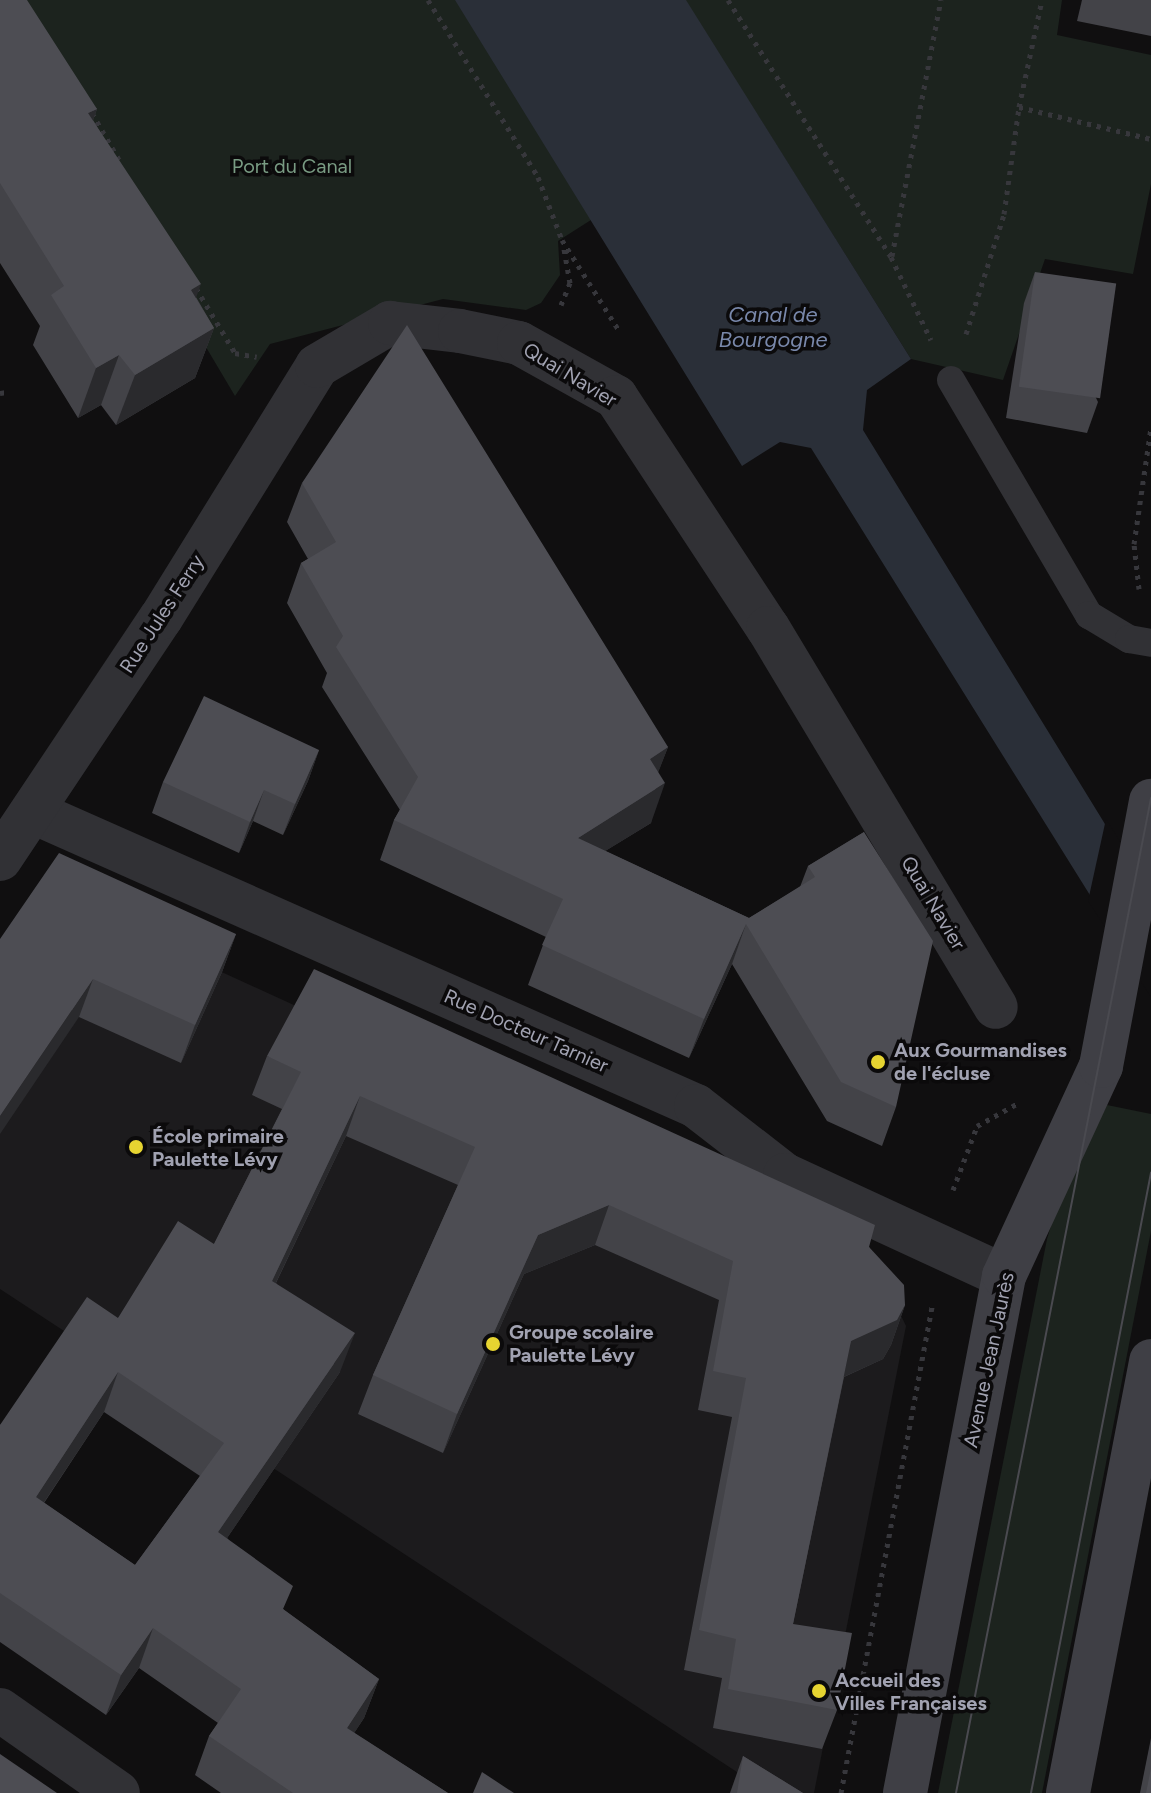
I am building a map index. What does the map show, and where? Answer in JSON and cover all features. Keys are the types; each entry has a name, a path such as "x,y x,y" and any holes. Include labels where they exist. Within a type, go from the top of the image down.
{"main road":[{"name":"Avenue Jean Jaurès","path":"905,1793 1004,1276 1101,1066 1151,801"},
{"path":"1068,1793 1151,1361"}],"street":[{"name":"Quai Navier","path":"317,366 390,323 519,343 616,397 768,628 996,1007"},
{"name":"Rue Jules Ferry","path":"0,859 317,366"},
{"name":"Rue Docteur Tarnier","path":"33,812 696,1106 785,1175 1004,1276"},
{"path":"0,1710 118,1793"}],"lane":[{"path":"951,380 1089,615 1129,639 1148,643"}],"path":[{"path":"428,0 538,177 562,240"},
{"path":"728,0 891,257 951,380"},
{"path":"891,257 941,0"},
{"path":"951,380 1004,214 1019,107 1042,0"},
{"path":"1019,107 1151,139"},
{"path":"89,109 130,177"},
{"path":"195,285 235,353 317,366"},
{"path":"1148,643 1134,544 1151,428"}],"shaded area":[{"name":"Groupe scolaire Paulette Lévy","path":"45,891 881,1274 906,1326 814,1793 769,1793 0,1289 0,957"}],"green space":[{"name":"Port du Canal","path":"0,0 1062,0 1057,35 1151,55 1151,184 1133,274 1045,259 1003,380 911,359 757,114 558,241 560,275 541,303 526,310 443,299 270,344 235,396"},
{"path":"1107,1105 1151,1114 1151,1231 1042,1793 938,1793 1047,1239 1058,1203"}],"water":[{"name":"Canal de Bourgogne","path":"455,0 686,0 911,359 867,390 863,430 1151,899 1151,993 811,448 780,442 742,466"}],"pier":[{"path":"1106,819 1151,891 1151,997 1088,901"}],"building":[{"path":"0,0 27,0 97,109 88,113 201,284 191,290 214,328 135,375 119,355 96,368 51,295 64,286 0,183"},
{"path":"1035,272 1116,283 1100,398 1019,387"},
{"path":"407,325 668,747 650,759 665,783 578,838 749,918 815,877 808,866 864,832 933,941 896,1107 841,1082 746,924 704,1019 542,945 563,899 394,820 418,777 336,647 343,636 301,563 336,542 302,483"},
{"path":"204,696 319,750 295,804 264,790 250,822 163,782"},
{"path":"59,853 236,934 195,1025 93,979 0,1116 0,939"},
{"path":"314,969 875,1225 869,1247 904,1285 905,1305 897,1320 851,1341 793,1624 852,1633 837,1710 728,1689 736,1639 699,1630 746,1378 713,1371 733,1261 609,1205 538,1235 457,1414 373,1375 475,1147 360,1096 272,1281 355,1333 218,1532 293,1586 283,1609 379,1679 347,1728 448,1793 293,1793 209,1736 241,1689 153,1628 121,1675 0,1593 0,1425 87,1297 118,1318 178,1221 214,1244 301,1072 267,1056","holes":["118,1372 224,1443 135,1565 36,1497"]},
{"path":"0,1754 57,1793 0,1793"},
{"path":"743,1756 803,1793 737,1793"},
{"path":"1151,1768 1151,1793 1146,1793"},
{"path":"482,1772 514,1793 473,1793"}],"tram line":[{"path":"956,1793 1151,798"},
{"path":"1031,1793 1151,1173"}],"place":[{"name":"Aux Gourmandises de l'écluse","path":"878,1062"},
{"name":"École primaire Paulette Lévy","path":"136,1147"},
{"name":"Groupe scolaire Paulette Lévy","path":"493,1344"},
{"name":"Accueil des Villes Françaises","path":"819,1691"}]}
